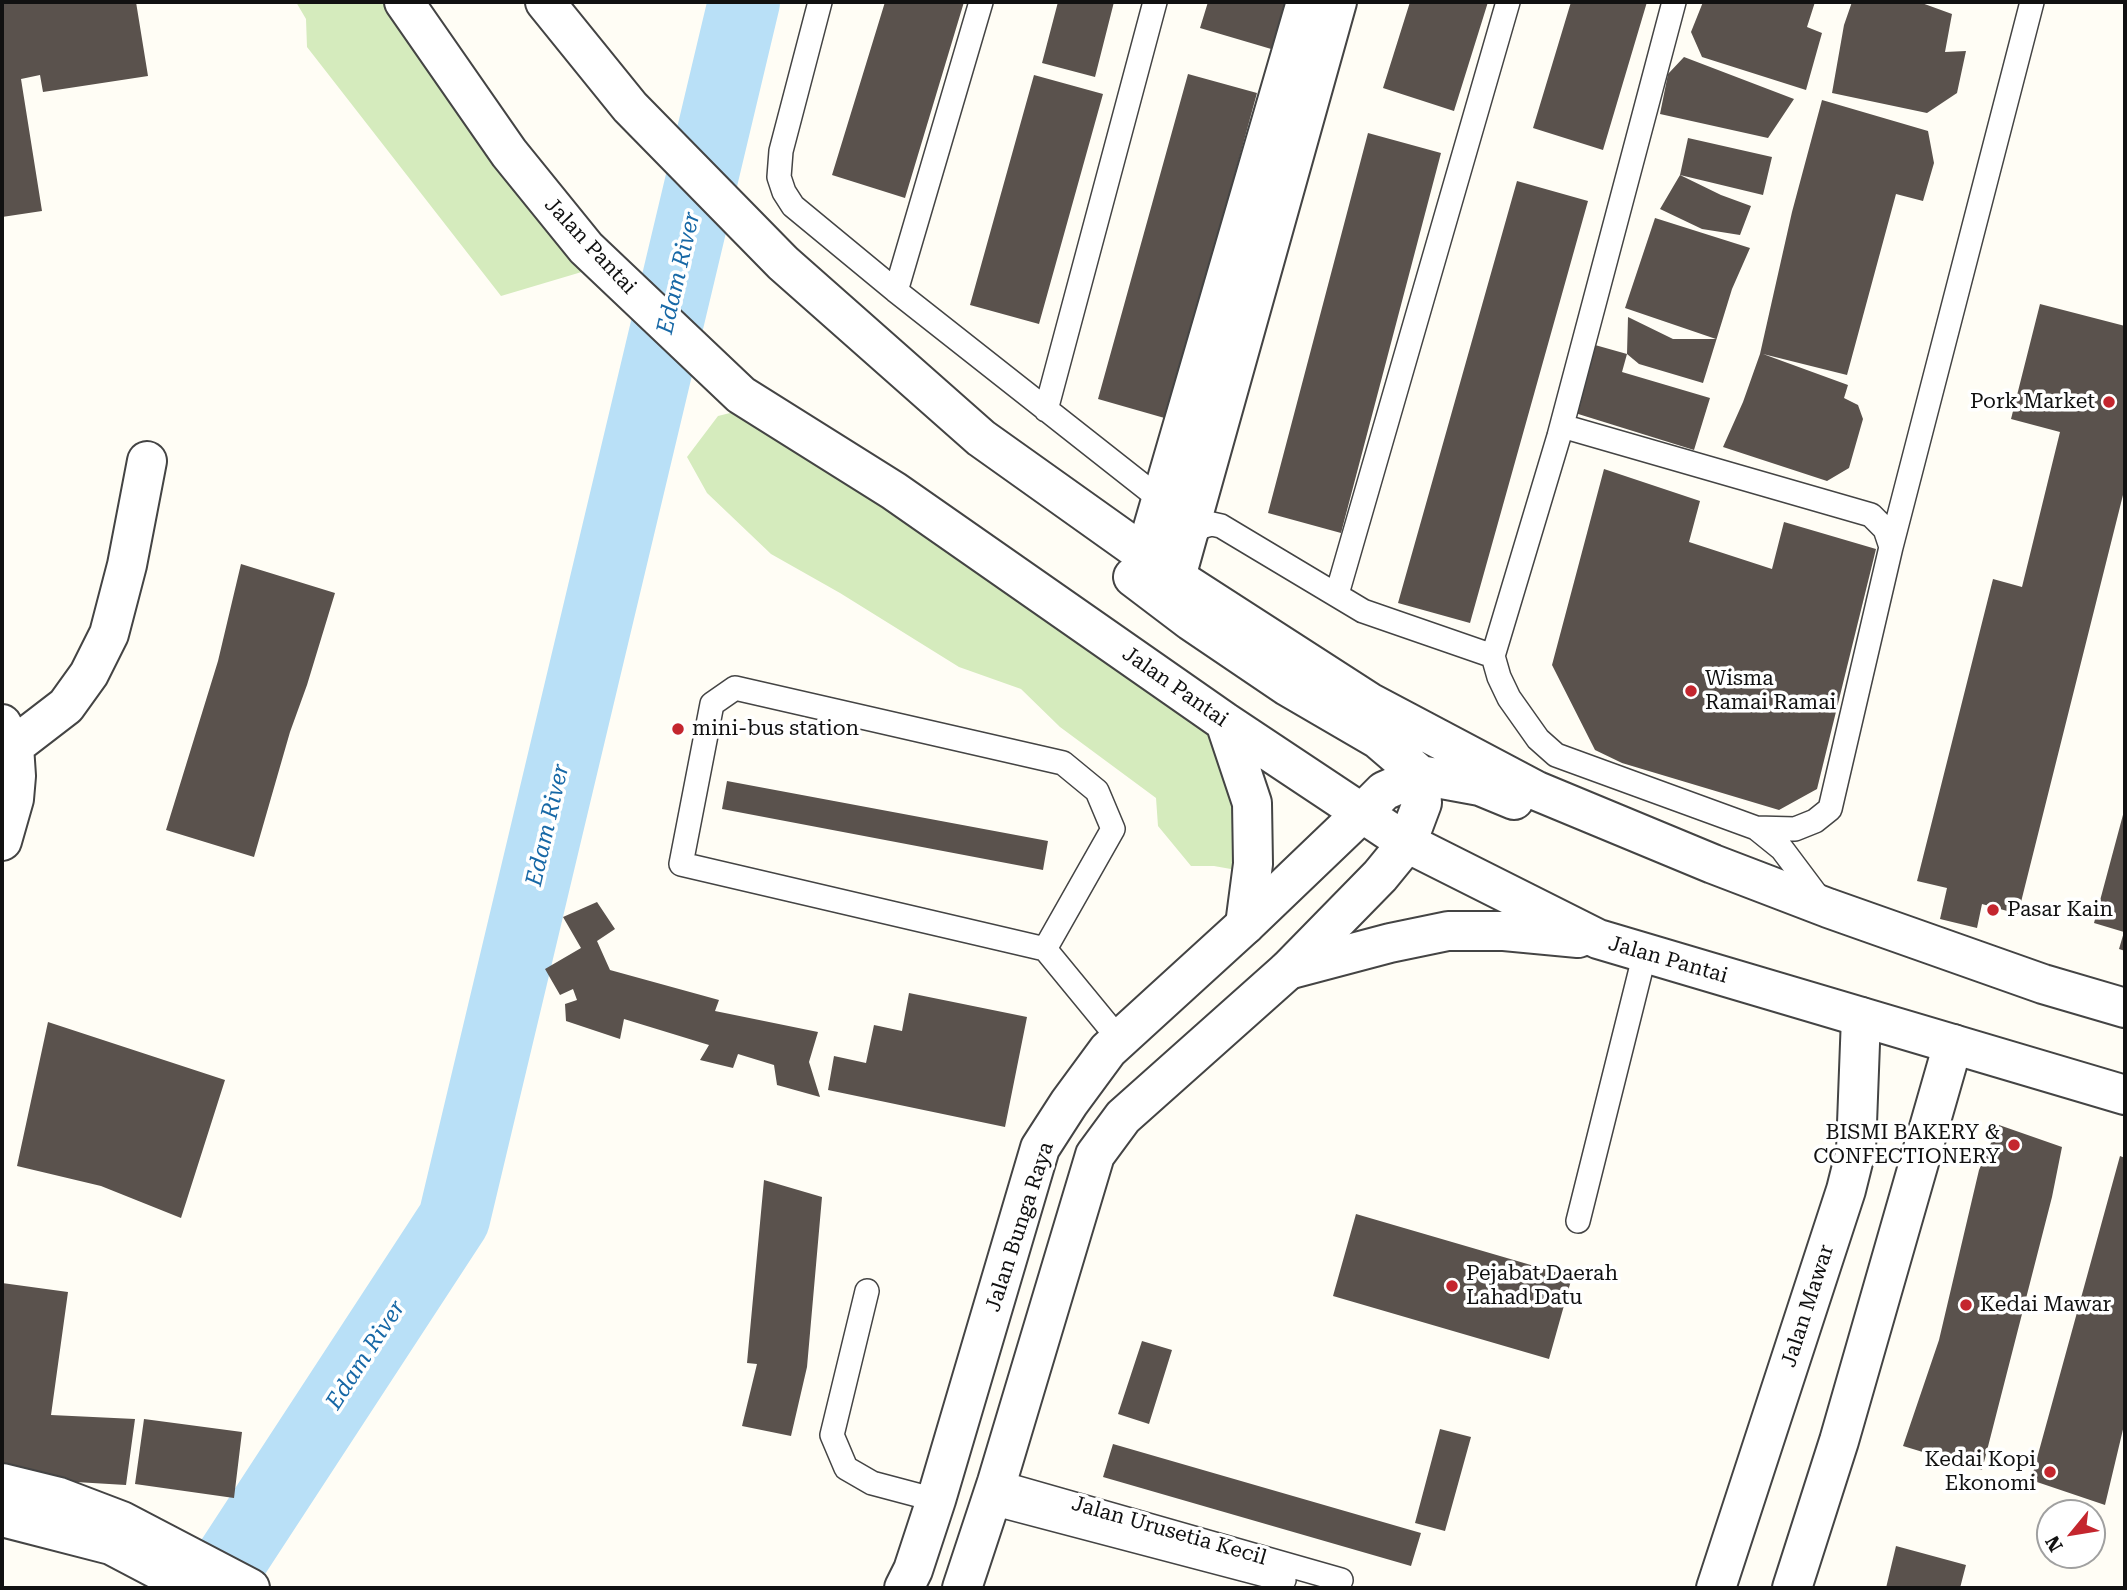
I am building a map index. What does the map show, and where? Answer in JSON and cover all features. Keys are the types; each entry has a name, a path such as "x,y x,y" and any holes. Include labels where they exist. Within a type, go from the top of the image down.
{"street":[{"name":"Jalan Pantai","path":"404,2 509,153 586,248 741,395 894,491 1226,722 1407,843 1598,939 2125,1095"},
{"path":"545,2 630,107 977,456 1059,522 1191,621 1287,686 1378,739 1420,775 1480,786 1642,853 1813,902"},
{"path":"1145,555 1306,2"},
{"path":"1181,559 1337,2"},
{"path":"783,263 981,438 1145,555 1181,559 1369,702 1537,791 1713,864 2043,984 2125,1008"},
{"path":"2,841 14,799 16,776 8,735 66,706 89,674 109,634 127,565 147,461"},
{"path":"1226,722 1252,803 1253,864 1245,925"},
{"path":"962,1588 994,1493 1095,1156 1123,1117 1288,970 1380,876 1407,843 1422,803 1420,775"},
{"name":"Jalan Bunga Raya","path":"904,1588 913,1570 936,1500 1040,1148 1069,1102 1119,1039 1245,925 1384,791 1420,775"},
{"path":"1288,970 1448,931 1598,939"},
{"name":"Jalan Mawar","path":"1716,1588 1846,1190 1856,1150 1861,1017"},
{"path":"1792,1588 1839,1441 1952,1044"},
{"path":"2,1483 59,1497 122,1521 149,1549 194,1588"},
{"path":"2,1517 111,1545 149,1549 250,1588"}],"lane":[{"path":"820,2 781,150 779,177 793,206 1160,499"},
{"path":"897,291 981,2"},
{"path":"1046,410 1155,2"},
{"path":"1337,594 1508,2"},
{"path":"1674,2 1562,426 1493,656 1509,698 1538,739 1556,755 1756,828 1795,829 1815,821 1830,809 1838,785 1891,547 2032,2"},
{"path":"1562,426 1871,515 1885,530 1891,547"},
{"path":"1181,559 1201,527 1212,524 1221,526 1374,615 1493,656"},
{"path":"1045,949 1113,829 1097,791 1063,763 735,688 712,704 681,864 1045,949 1119,1039"},
{"path":"1756,828 1782,849 1813,902"},
{"path":"1578,1221 1645,953"},
{"path":"867,1291 832,1435 846,1468 872,1483 936,1500"},
{"name":"Jalan Urusetia Kecil","path":"994,1493 1341,1580"},
{"name":"Jalan Urusetia Kecil","path":"994,1493 1317,1588"}],"green space":[{"path":"296,2 408,2 585,271 501,296 307,47 306,19"},
{"path":"742,410 1217,729 1239,809 1242,871 1214,866 1191,866 1158,826 1156,798 1060,727 1021,689 959,667 840,593 771,554 707,493 687,457 718,416"}],"building":[{"path":"2,2 136,2 148,76 43,92 40,75 21,79 42,211 2,217"},
{"path":"885,2 964,2 905,198 832,175"},
{"path":"1058,2 1114,2 1095,77 1042,63"},
{"path":"1208,2 1293,2 1278,51 1200,28"},
{"path":"1410,2 1488,2 1454,111 1383,88"},
{"path":"1571,2 1647,2 1603,150 1533,128"},
{"path":"1703,2 1815,2 1807,27 1822,33 1806,90 1702,57 1691,32"},
{"path":"1852,2 1919,2 1952,14 1945,52 1966,51 1957,93 1927,113 1832,93 1844,25"},
{"path":"1684,57 1794,99 1768,138 1660,114 1668,74"},
{"path":"1188,74 1257,93 1168,419 1098,399"},
{"path":"1034,75 1103,94 1039,324 970,305"},
{"path":"1822,100 1928,131 1934,163 1923,201 1896,194 1847,375 1763,354 1848,385 1844,398 1858,405 1863,419 1849,468 1827,481 1723,447 1760,354 1792,212"},
{"path":"1368,133 1441,153 1341,533 1268,513"},
{"path":"1688,138 1772,157 1763,195 1680,175"},
{"path":"1680,175 1751,206 1740,235 1702,229 1660,209"},
{"path":"1517,181 1588,201 1470,623 1398,603"},
{"path":"1655,218 1750,248 1732,289 1703,383 1639,364 1627,354 1628,317 1673,339 1716,339 1625,308"},
{"path":"2040,304 2125,326 2125,487 2018,914 1982,904 1977,928 1940,919 1947,888 1917,881 1993,579 2022,587 2060,432 2011,419"},
{"path":"1595,345 1627,354 1622,372 1710,398 1694,450 1575,413"},
{"path":"1604,469 1700,501 1689,542 1772,569 1784,522 1876,549 1817,789 1779,810 1622,763 1595,750 1552,665"},
{"path":"241,564 335,593 290,732 254,857 166,830 218,661"},
{"path":"727,781 1048,841 1043,870 722,809"},
{"path":"2124,811 2125,951 2119,949 2124,932 2094,923"},
{"path":"597,902 615,929 597,941 610,970 719,1000 715,1011 818,1032 809,1062 820,1097 777,1085 774,1065 738,1054 733,1068 700,1060 709,1045 624,1019 620,1039 566,1021 565,1004 577,1000 573,989 560,995 545,969 581,948 563,917"},
{"path":"909,993 1027,1017 1005,1127 828,1090 834,1056 866,1063 874,1025 902,1031"},
{"path":"48,1022 225,1080 181,1218 101,1186 17,1166"},
{"path":"1999,1125 2062,1147 2052,1197 1982,1470 1903,1446 1939,1340 1979,1170"},
{"path":"2120,1156 2125,1158 2125,1421 2106,1501 2087,1499 2031,1480"},
{"path":"764,1180 822,1197 807,1367 791,1436 742,1426 757,1364 747,1363"},
{"name":"Pejabat Daerah Lahad Datu","path":"1356,1214 1572,1277 1549,1359 1333,1296"},
{"path":"2,1283 68,1292 51,1415 135,1419 126,1485 42,1480 2,1474"},
{"path":"1142,1341 1172,1350 1149,1424 1118,1414"},
{"path":"144,1419 242,1432 234,1498 135,1484"},
{"path":"1440,1429 1471,1437 1445,1531 1415,1523"},
{"path":"1113,1444 1421,1533 1411,1566 1103,1477"},
{"path":"1896,1546 1966,1565 1960,1588 1886,1588"}],"waterway":[{"name":"Edam River","path":"213,1588 454,1219 744,2"}],"place":[{"name":"Pork Market","path":"2109,402"},
{"name":"Wisma Ramai Ramai","path":"1691,691"},
{"name":"mini-bus station","path":"678,729"},
{"name":"Pasar Kain","path":"1993,910"},
{"name":"BISMI BAKERY & CONFECTIONERY","path":"2014,1145"},
{"name":"Pejabat Daerah Lahad Datu","path":"1452,1286"},
{"name":"Kedai Mawar","path":"1966,1305"},
{"name":"Kedai Kopi Ekonomi","path":"2050,1472"}]}
